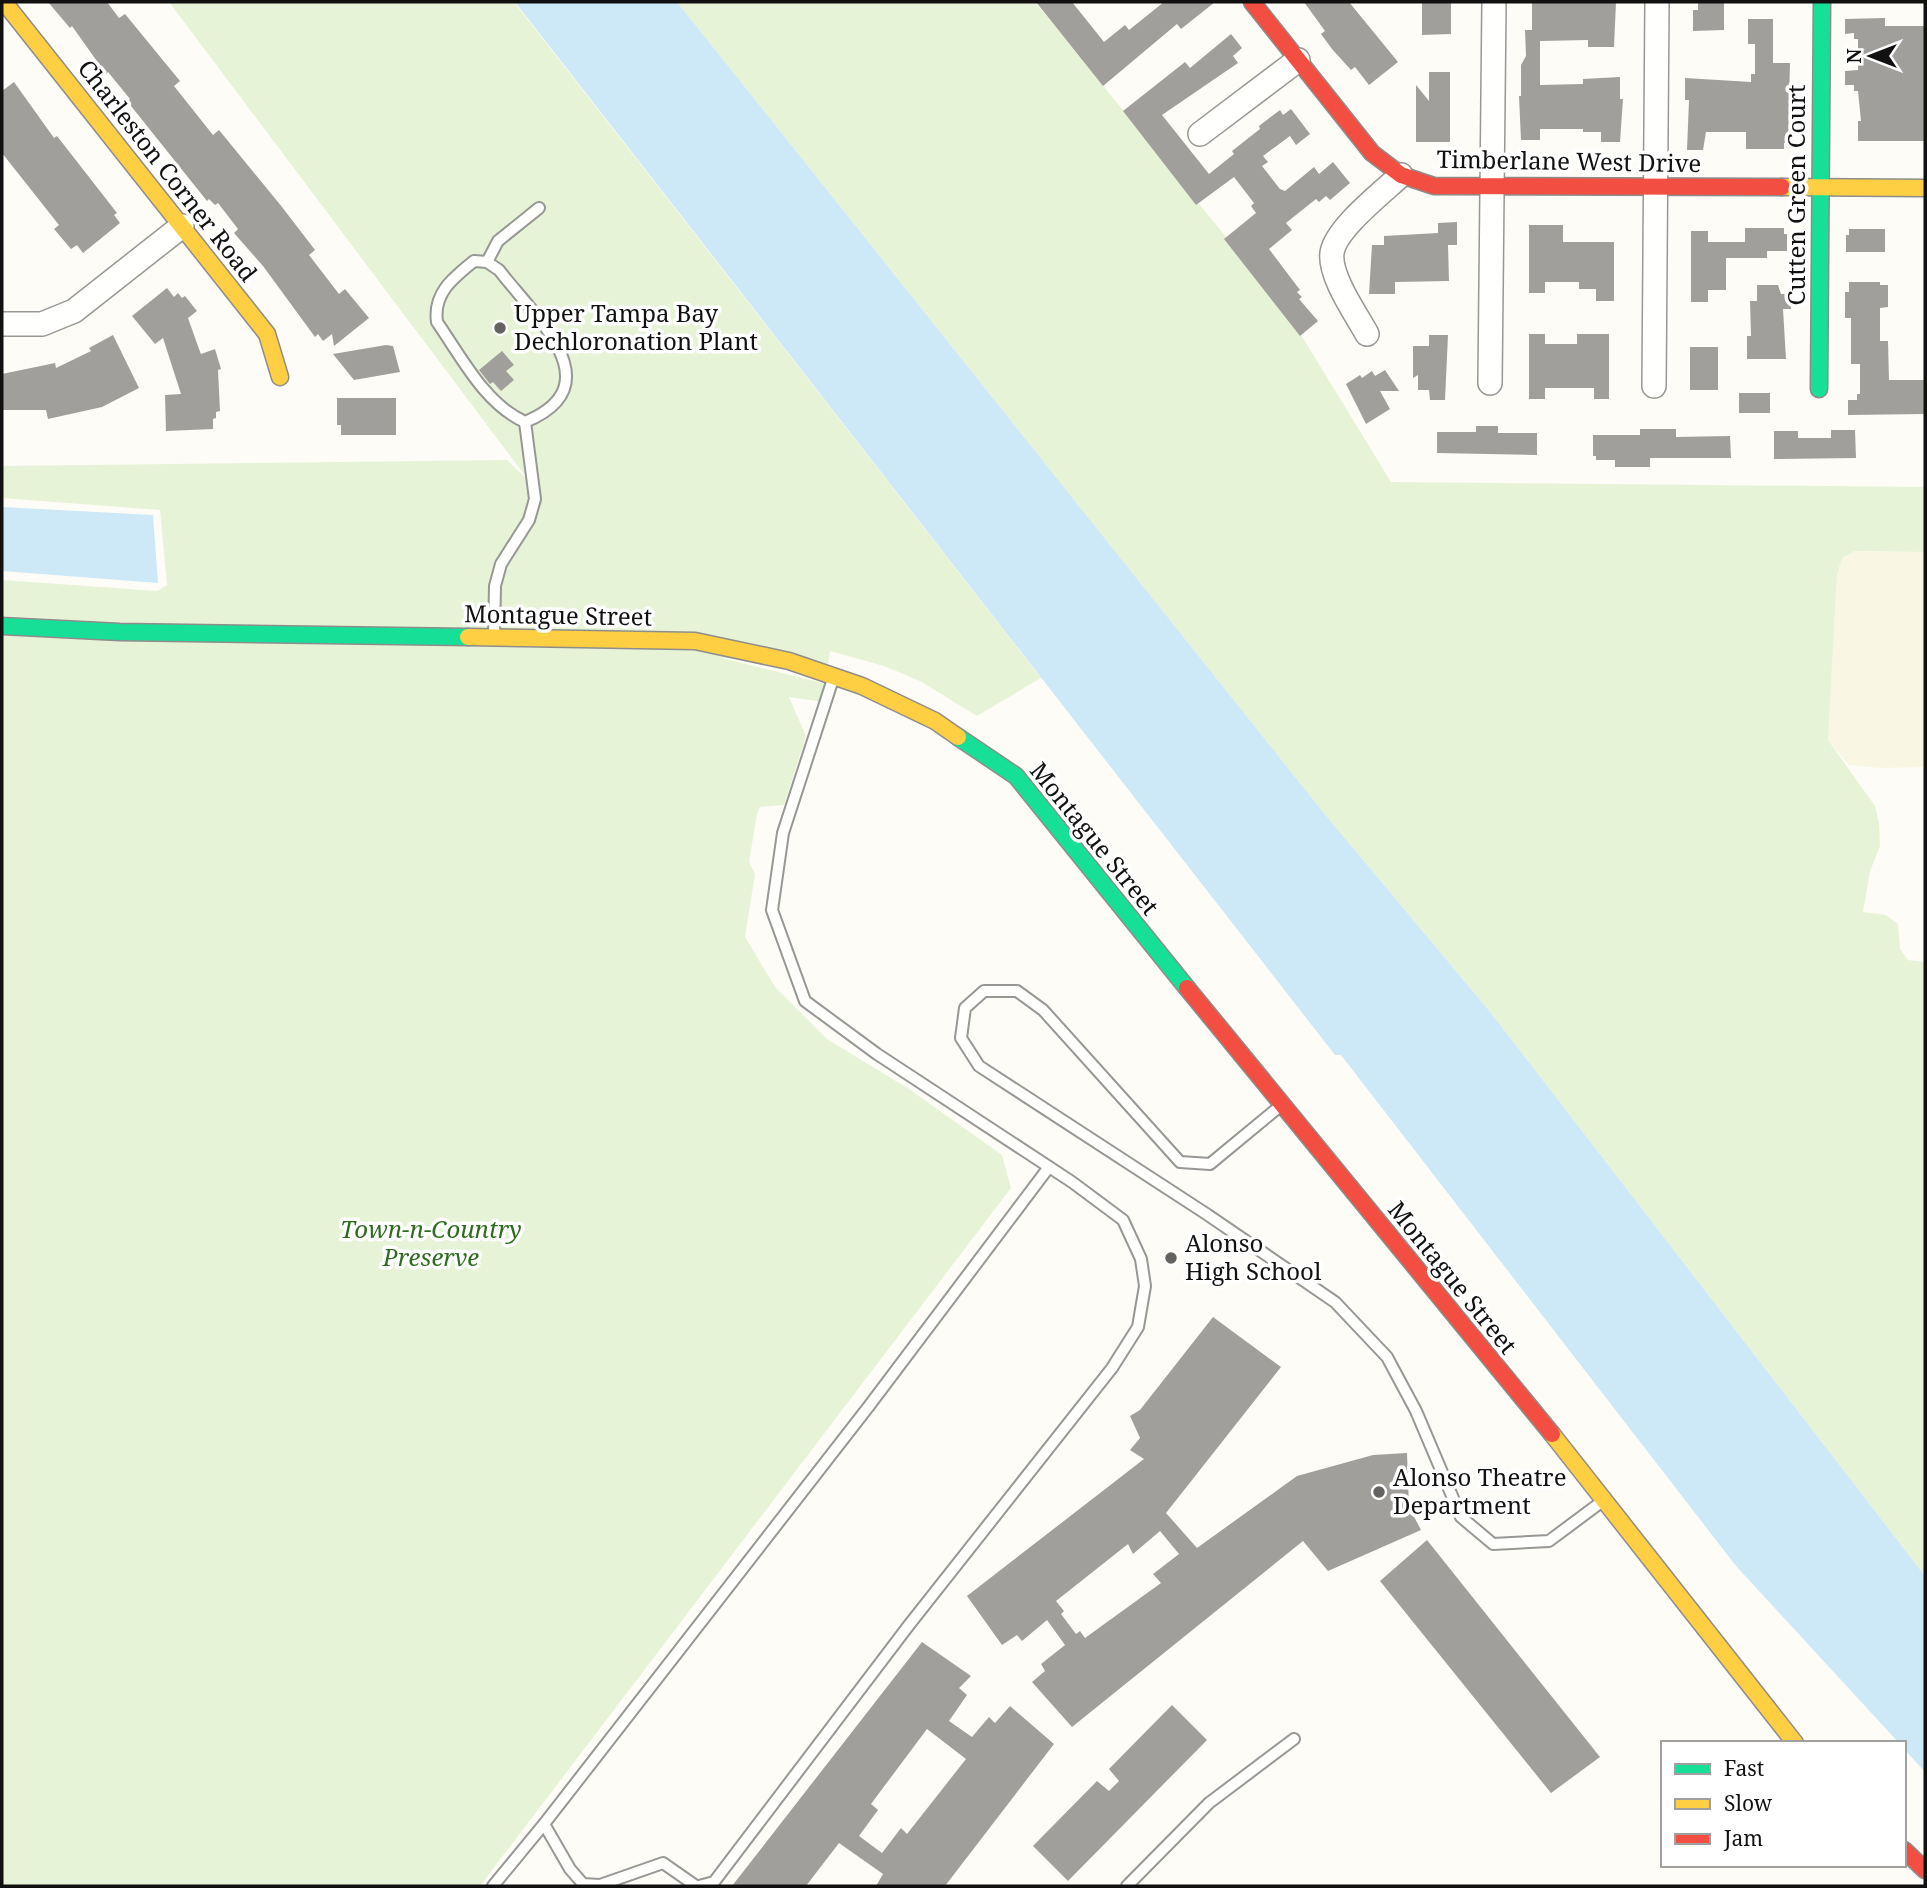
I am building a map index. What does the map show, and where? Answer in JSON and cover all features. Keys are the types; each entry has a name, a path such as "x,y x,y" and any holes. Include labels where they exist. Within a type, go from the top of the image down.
{"street":[{"name":"Charleston Corner Road","path":"4,2 267,334 280,377"},
{"name":"Timberlane West Drive","path":"1252,2 1372,153 1401,175 1434,186 1925,188"},
{"path":"1490,383 1494,2"},
{"path":"1654,386 1657,2"},
{"name":"Cutten Green Court","path":"1819,389 1822,2"},
{"path":"1200,134 1298,60"},
{"path":"1367,334 1338,281 1332,253 1344,230 1401,175"},
{"path":"2,324 42,324 74,311 182,226"},
{"name":"Montague Street","path":"2,626 121,632 695,641 789,661 862,686 935,721 1016,776 1281,1105 1605,1499 1793,1741"},
{"path":"1906,1852 1925,1870"}],"lane":[{"path":"486,262 498,240 539,208"},
{"path":"474,261 486,262 499,270 565,357 567,386 560,400 552,409 526,422 507,414 491,399 437,322 435,308 441,293 474,261"},
{"path":"494,638 495,586 501,564 529,520 535,499 526,422"},
{"path":"544,1824 583,1884 600,1885 663,1863 698,1886 714,1882 909,1625 1112,1368 1138,1327 1145,1286 1142,1259 1123,1220 1049,1167 877,1054 805,1000 772,910 783,833 834,676"},
{"path":"1281,1105 1210,1164 1180,1162 1043,1010 1017,990 985,990 965,1008 961,1038 979,1066 1208,1215 1335,1302 1387,1357 1416,1411 1461,1517 1480,1535 1493,1544 1549,1541 1605,1499"},
{"path":"493,1886 869,1406 1049,1167"},
{"path":"1127,1886 1209,1803 1294,1739"}],"shaded area":[{"path":"1855,551 1925,552 1925,767 1881,768 1849,765 1828,740 1837,575 1842,558"}],"green space":[{"path":"169,2 514,2 1041,678 977,716 920,681 884,666 830,651 828,664 2,616 2,580 157,591 167,585 160,510 2,498 2,466 507,460 529,481"},
{"path":"677,2 1035,2 1287,312 1391,482 1925,487 1925,552 1855,551 1842,558 1837,575 1828,740 1875,806 1879,823 1880,846 1870,871 1863,912 1886,915 1898,924 1900,949 1908,960 1925,962 1925,1576 1491,1013 1323,812"},
{"name":"Town-n-Country Preserve","path":"2,636 694,651 826,684 823,702 789,697 806,736 784,805 760,807 757,814 749,862 755,874 745,937 775,987 827,1039 909,1089 1002,1155 1011,1188 480,1886 2,1886"}],"water":[{"path":"515,2 677,2 1323,812 1491,1013 1925,1576 1925,1772 1906,1751 1906,1741 1897,1741 1736,1566 1341,1055 1335,1055"},
{"path":"2,507 153,515 158,583 2,571"}],"building":[{"path":"48,2 107,2 119,18 125,14 180,81 174,86 213,135 219,130 315,250 309,255 339,294 345,289 369,318 334,346 332,334 323,341 318,334 315,337 263,266 234,233 238,229 218,203 215,205 209,199 207,201 127,101 130,99 108,72 106,74 72,26 70,28"},
{"path":"1036,2 1072,2 1104,42 1125,25 1129,30 1164,2 1215,2 1181,29 1177,24 1103,86"},
{"path":"1304,2 1349,2 1398,62 1369,85 1355,67 1351,70 1332,49 1321,34 1325,31"},
{"path":"1532,2 1616,2 1614,47 1588,47 1588,40 1540,41 1540,85 1583,84 1583,79 1620,77 1620,99 1623,99 1620,142 1601,142 1601,132 1583,132 1583,129 1540,129 1540,140 1521,140 1521,65 1526,56 1525,30 1532,30"},
{"path":"1698,2 1724,2 1724,30 1693,31 1693,10 1698,10"},
{"path":"1422,3 1451,3 1451,34 1422,35"},
{"path":"1885,18 1885,26 1925,26 1925,141 1858,141 1858,121 1861,121 1858,91 1854,91 1854,85 1845,85 1845,71 1858,70 1858,39 1854,39 1854,33 1845,34 1845,19"},
{"path":"1748,19 1773,19 1773,63 1790,63 1788,143 1784,143 1784,149 1746,149 1746,132 1706,132 1703,150 1687,150 1689,100 1685,100 1685,78 1751,82 1751,74 1755,74 1755,44 1748,44"},
{"path":"1231,34 1242,48 1233,56 1238,63 1162,115 1209,174 1234,154 1232,151 1260,129 1259,126 1280,110 1283,115 1291,109 1310,134 1296,145 1290,136 1263,156 1268,162 1262,166 1280,189 1285,191 1314,167 1319,174 1333,162 1350,183 1330,200 1326,196 1319,202 1316,199 1286,223 1292,230 1269,249 1300,290 1297,292 1302,297 1299,299 1318,321 1300,336 1224,239 1256,213 1251,206 1254,203 1234,177 1196,205 1123,111 1185,62 1190,68"},
{"path":"1429,72 1450,72 1450,142 1416,142 1416,85 1429,101"},
{"path":"14,82 54,138 57,136 117,213 114,215 120,223 83,253 77,245 71,249 54,229 59,225 2,153 2,91"},
{"path":"1457,222 1457,245 1448,245 1449,281 1395,282 1395,294 1369,294 1372,245 1384,245 1384,236 1438,233 1438,223"},
{"path":"1529,225 1563,225 1563,242 1614,242 1614,301 1596,301 1596,289 1579,289 1579,282 1545,282 1545,293 1529,293"},
{"path":"1745,228 1784,228 1784,234 1787,234 1787,251 1767,251 1767,258 1726,258 1726,290 1708,290 1708,302 1691,302 1691,231 1708,231 1708,242 1745,242"},
{"path":"1849,229 1885,229 1885,252 1846,252 1846,235 1849,235"},
{"path":"1849,282 1880,282 1880,285 1888,285 1888,307 1880,308 1880,341 1888,341 1889,380 1925,380 1925,414 1848,415 1848,400 1857,400 1857,394 1860,394 1860,364 1851,364 1851,318 1845,318 1845,292 1849,292"},
{"path":"1757,285 1778,285 1781,294 1790,294 1791,309 1783,309 1786,359 1747,359 1747,336 1751,336 1750,301 1757,301"},
{"path":"167,288 174,297 178,293 182,298 185,296 197,311 188,318 201,354 215,349 221,369 218,370 220,411 216,412 216,418 213,419 213,429 166,431 165,395 181,394 163,338 155,344 132,316"},
{"path":"1529,334 1545,334 1545,344 1577,344 1577,334 1609,334 1609,399 1594,399 1594,388 1545,388 1545,399 1529,399"},
{"path":"113,335 139,388 102,407 48,419 46,410 2,410 2,374 55,363 56,368 91,351 89,348"},
{"path":"1429,335 1448,335 1445,400 1430,400 1429,390 1418,390 1418,375 1413,378 1413,346 1429,346"},
{"path":"393,346 400,372 354,380 333,354"},
{"path":"1690,347 1718,347 1718,390 1690,390"},
{"path":"502,351 514,365 506,371 514,380 501,391 493,382 490,384 479,370"},
{"path":"1385,370 1399,391 1380,391 1390,409 1366,424 1346,384 1360,375 1362,378 1372,371 1375,376"},
{"path":"1739,393 1770,393 1770,413 1739,413"},
{"path":"337,398 396,398 396,435 341,435 341,425 337,425"},
{"path":"1476,426 1498,426 1498,433 1537,433 1537,455 1437,453 1437,432 1476,432"},
{"path":"1640,429 1676,429 1676,437 1730,436 1731,458 1650,458 1650,467 1615,467 1615,460 1596,460 1596,456 1593,456 1593,435 1640,435"},
{"path":"1831,430 1855,430 1856,458 1774,459 1774,431 1798,431 1798,438 1831,438"},
{"path":"1213,1317 1281,1367 1166,1513 1197,1548 1297,1476 1373,1455 1407,1453 1409,1507 1421,1530 1328,1571 1303,1541 1072,1727 1032,1682 1045,1671 1041,1664 1065,1645 1047,1620 1022,1641 1017,1635 1002,1645 967,1596 1144,1459 1130,1450 1140,1438 1130,1416 1140,1410","holes":["1160,1531 1179,1554 1153,1574 1161,1583 1085,1638 1080,1631 1076,1634 1061,1614 1064,1611 1056,1601 1128,1544 1133,1554"]},
{"path":"1427,1540 1600,1757 1551,1793 1380,1581"},
{"path":"922,1642 971,1676 959,1688 967,1695 949,1721 972,1737 989,1717 995,1723 1010,1706 1054,1744 945,1886 876,1886 883,1874 839,1843 806,1886 732,1886","holes":["927,1729 966,1759 907,1834 901,1828 882,1853 859,1836 878,1810 871,1804"]},
{"path":"1172,1705 1207,1740 1068,1881 1033,1846 1097,1781 1109,1791 1119,1781 1109,1769"}],"traffic: fast":[{"path":"1819,389 1822,2"},
{"path":"2,626 120,632 468,637"},
{"path":"958,737 1016,776 1187,988"}],"traffic: slow":[{"path":"4,2 267,334 280,377"},
{"path":"1782,187 1925,188"},
{"path":"468,637 695,641 789,661 862,686 935,721 958,737"},
{"path":"1552,1434 1793,1741"}],"traffic: jam":[{"path":"1252,2 1372,153 1401,175 1434,186 1782,187"},
{"path":"1187,988 1552,1434"},
{"path":"1906,1852 1925,1870"}],"place":[{"name":"Upper Tampa Bay Dechloronation Plant","path":"500,328"},
{"name":"Alonso High School","path":"1171,1258"},
{"name":"Alonso Theatre Department","path":"1379,1492"}]}
